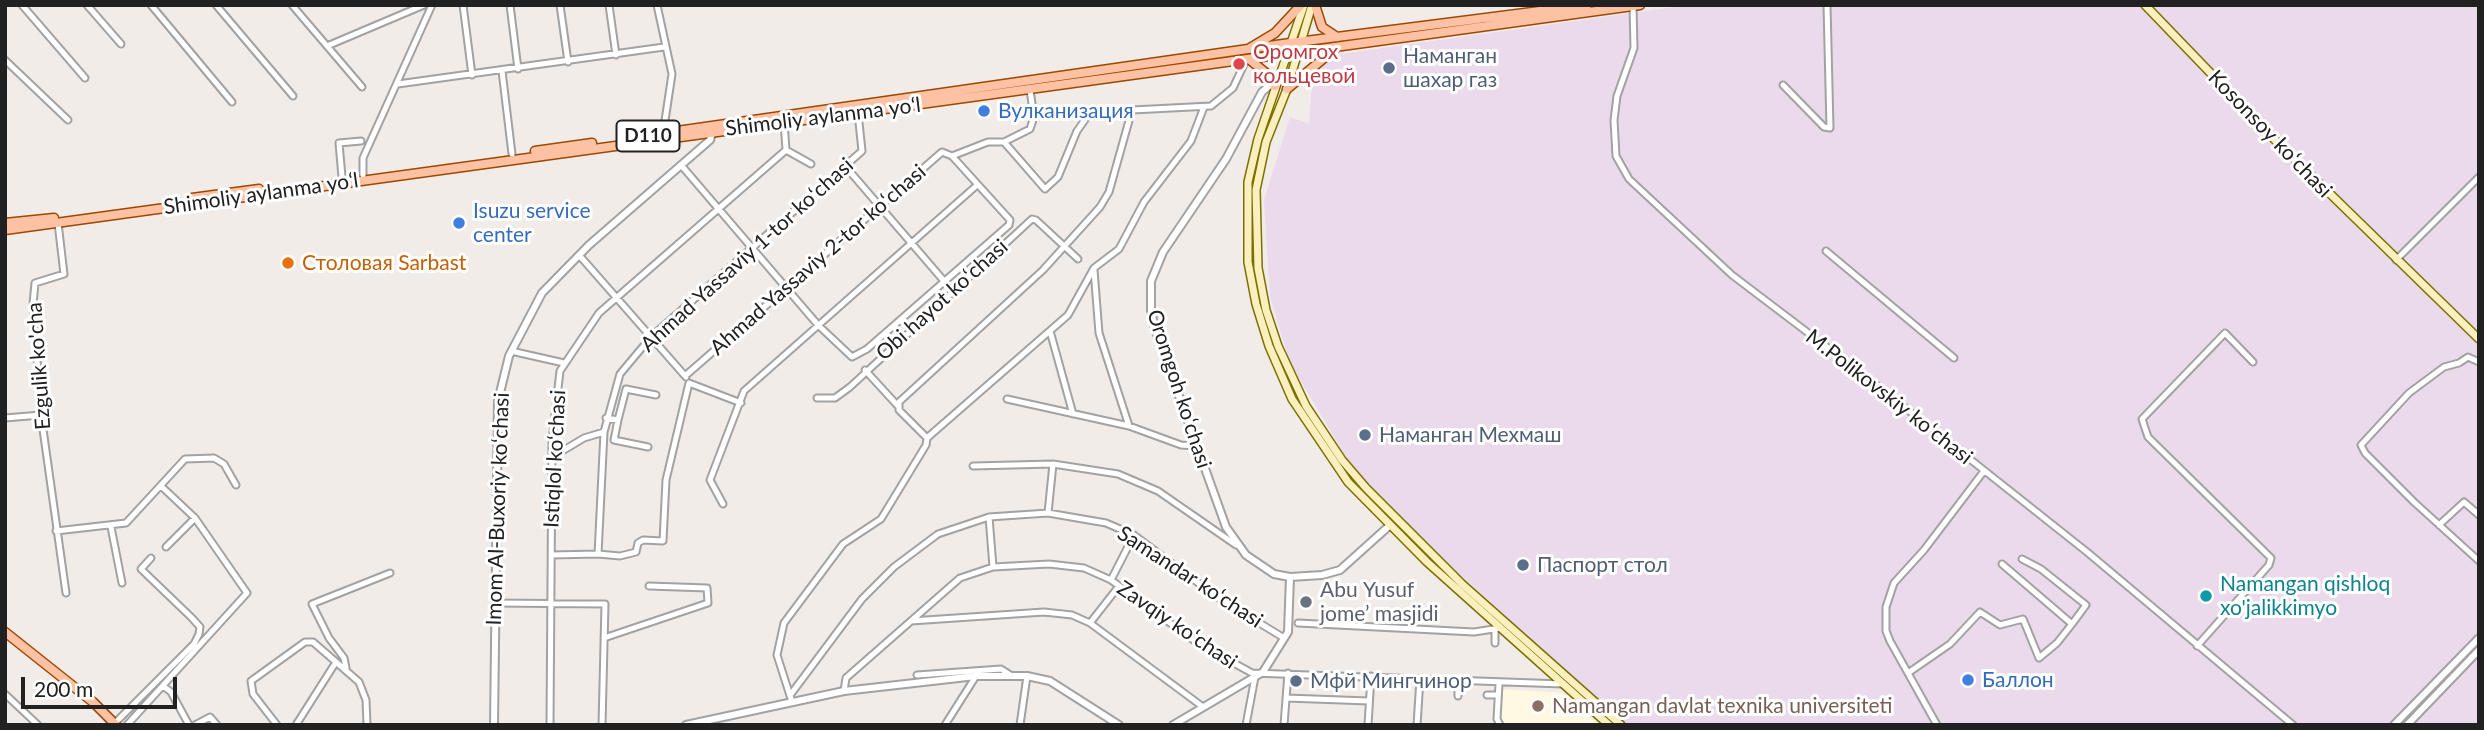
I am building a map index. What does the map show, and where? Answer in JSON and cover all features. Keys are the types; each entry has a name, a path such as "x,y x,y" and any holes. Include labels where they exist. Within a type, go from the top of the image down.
{"main road":[{"path":"1302,5 1275,86 1256,190 1256,247 1272,332 1295,384 1328,440 1366,488 1501,627 1571,680 1621,725"},
{"path":"1246,50 1275,33 1302,5"},
{"path":"1313,5 1287,89 1269,121 1252,162 1247,206 1248,262 1263,329 1286,387 1308,426 1348,482 1389,526 1609,725"},
{"path":"1287,89 1339,42 1322,27 1313,5"},
{"name":"Shimoliy aylanma yoʻl","path":"5,223 155,206 911,101 1286,55 1339,42 1587,5"},
{"name":"Shimoliy aylanma yoʻl","path":"314,184 342,177 473,162 512,154 663,134 859,113 911,101 1030,90 1073,80 1290,43 1339,42 1640,5"},
{"name":"Kosonsoy koʻchasi","path":"2145,5 2276,141 2479,340"},
{"path":"1248,60 1266,73 1275,86"},
{"name":"Shimoliy aylanma yoʻl","path":"5,230 155,206"},
{"path":"5,632 116,724"}],"street":[{"path":"22,5 85,78"},
{"path":"87,5 121,44"},
{"path":"151,5 232,102"},
{"path":"216,5 293,96"},
{"path":"292,5 362,87"},
{"path":"327,46 424,5"},
{"path":"363,175 363,158 432,5"},
{"path":"463,5 472,75"},
{"path":"510,5 518,69"},
{"path":"560,5 568,62"},
{"path":"609,5 616,55"},
{"path":"657,5 672,74 663,134"},
{"path":"1783,85 1824,127 1830,128 1827,5"},
{"name":"M.Polikovskiy koʻchasi","path":"1633,6 1634,48 1617,96 1614,120 1616,156 1629,178 1732,275 1984,471 2293,725"},
{"path":"398,84 664,47"},
{"path":"5,60 68,120"},
{"path":"1004,142 1045,189 1065,165 1084,119 1132,110 1204,107 1215,104 1233,88 1248,60"},
{"path":"502,71 512,154"},
{"name":"Oromgoh koʻchasi","path":"1236,545 1196,446 1155,329 1151,310 1151,281 1163,252 1226,159 1262,92 1270,85 1275,86"},
{"path":"681,165 785,288 818,325 852,357 1010,224 952,156 988,142 1004,142 1023,135 1033,123 1030,90"},
{"path":"792,702 776,655 784,623 843,544 881,519 901,491 926,445 927,438 1074,308 1094,268 1119,249 1144,202 1191,141 1204,107"},
{"path":"898,406 899,402 1043,270 1110,192 1132,110"},
{"name":"Ahmad Yassaviy 1-tor koʻchasi","path":"598,554 604,432 620,374 651,337 862,151 859,113"},
{"path":"784,122 786,150 811,164"},
{"name":"Imom Al-Buxoriy koʻchasi","path":"494,725 498,401 511,351 542,293 579,255 710,140 713,128"},
{"path":"342,177 339,144 361,141"},
{"name":"Istiqlol ko‘chasi","path":"550,725 554,456 552,440 560,371 588,327 616,296 786,150"},
{"name":"Ahmad Yassaviy 2-tor koʻchasi","path":"685,376 942,152 952,156"},
{"path":"846,167 878,208 944,281"},
{"path":"2396,260 2479,177"},
{"path":"723,505 710,480 744,391 976,186"},
{"name":"Obi hayot koʻchasi","path":"817,398 835,398 1032,219 1078,259"},
{"name":"Ezgulik ko'cha","path":"58,223 64,274 37,281 33,285 41,415 66,593"},
{"path":"1826,251 1954,358"},
{"path":"579,255 690,383 741,404"},
{"path":"1094,268 1099,333 1129,426"},
{"path":"1050,331 1073,414"},
{"path":"2197,646 2269,565 2271,558 2148,437 2142,419 2225,333 2253,362"},
{"path":"511,351 564,363"},
{"path":"2479,362 2468,356 2459,363 2444,367 2409,393 2361,445 2365,453 2479,561"},
{"path":"865,370 927,438"},
{"path":"551,555 621,556 636,552 638,543 643,540 663,541 666,480 690,383"},
{"path":"648,447 614,439 626,388 656,394"},
{"path":"1007,398 1129,426 1181,445 1196,446"},
{"path":"5,418 41,415"},
{"path":"606,418 618,420"},
{"path":"554,456 578,441 604,432"},
{"path":"56,531 111,527 126,523 185,460 214,458 224,464 236,485"},
{"path":"973,466 1053,464 1097,469 1142,483 1236,545 1274,574 1290,577 1322,575 1340,570 1389,526"},
{"path":"1048,513 1053,464"},
{"path":"1937,725 1886,631 1885,618 1891,591 1901,573 1924,550 1984,471"},
{"path":"127,725 247,593 195,518 161,486"},
{"path":"2440,526 2464,502 2479,515"},
{"name":"Samandar ko‘chasi","path":"790,694 862,599 894,566 938,534 989,517 1048,513 1090,518 1134,535 1217,597 1284,638"},
{"path":"989,517 993,567"},
{"path":"166,547 195,518"},
{"path":"111,527 122,583"},
{"path":"1111,580 1134,535"},
{"path":"116,724 200,634 200,627 192,618 141,569 151,558"},
{"path":"1908,673 1950,644 1980,612 2000,625 2023,619 2039,657 2049,652 2086,605 2042,569 2022,559"},
{"path":"2002,564 2071,624"},
{"name":"Zavqiy koʻchasi","path":"844,691 846,678 960,578 993,567 1070,565 1111,580 1244,671 1499,684 1564,684"},
{"path":"346,668 344,658 329,638 312,604 390,573"},
{"path":"1173,725 1263,672 1290,624 1290,577"},
{"path":"604,638 708,603 707,588 649,586"},
{"path":"1090,623 1119,586"},
{"path":"494,603 605,604 602,725"},
{"path":"911,621 1044,612 1072,615 1090,623 1203,707"},
{"path":"1298,624 1501,627 1495,643"},
{"path":"2394,725 2479,638"},
{"path":"277,725 250,686 255,676 305,642 313,642 346,668 364,689 367,725"},
{"path":"2407,725 2479,650"},
{"path":"296,725 335,662"},
{"path":"917,675 1001,669 1013,676"},
{"path":"1284,725 1288,673"},
{"path":"945,725 976,676"},
{"path":"686,725 844,691 976,676 1027,676 1050,681 1119,725"},
{"path":"1020,725 1027,676"},
{"path":"1368,725 1371,676"},
{"path":"1246,725 1255,677"},
{"path":"1418,725 1420,679"},
{"path":"1564,684 1571,680"},
{"path":"1458,681 1458,696"},
{"path":"1499,684 1497,719 1500,725"},
{"path":"163,686 171,692 189,725"},
{"path":"5,694 38,725"},
{"path":"1487,695 1498,695"},
{"path":"1286,698 1369,701"},
{"path":"195,725 210,717 217,725"}],"shaded area":[{"path":"1689,5 2479,5 2479,725 1625,725 1451,566 1355,472 1290,363 1270,296 1264,200 1290,117 1309,124 1313,70 1340,54"},
{"name":"Namangan davlat texnika universiteti","path":"1499,689 1563,693 1598,725 1505,725 1498,718"}],"place":[{"name":"Оромгох кольцевой","path":"1239,64"},
{"name":"Наманган шахар газ","path":"1389,68"},
{"name":"Вулканизация","path":"984,111"},
{"name":"Isuzu service center","path":"459,223"},
{"name":"Столовая Sarbast","path":"288,263"},
{"name":"Наманган Мехмаш","path":"1365,435"},
{"name":"Паспорт стол","path":"1523,565"},
{"name":"Namangan qishloq xo'jalikkimyo","path":"2206,596"},
{"name":"Abu Yusuf jome’ masjidi","path":"1306,602"},
{"name":"Баллон","path":"1968,680"},
{"name":"Мфй Мингчинор","path":"1296,681"},
{"name":"Namangan davlat texnika universiteti","path":"1538,706"}]}
